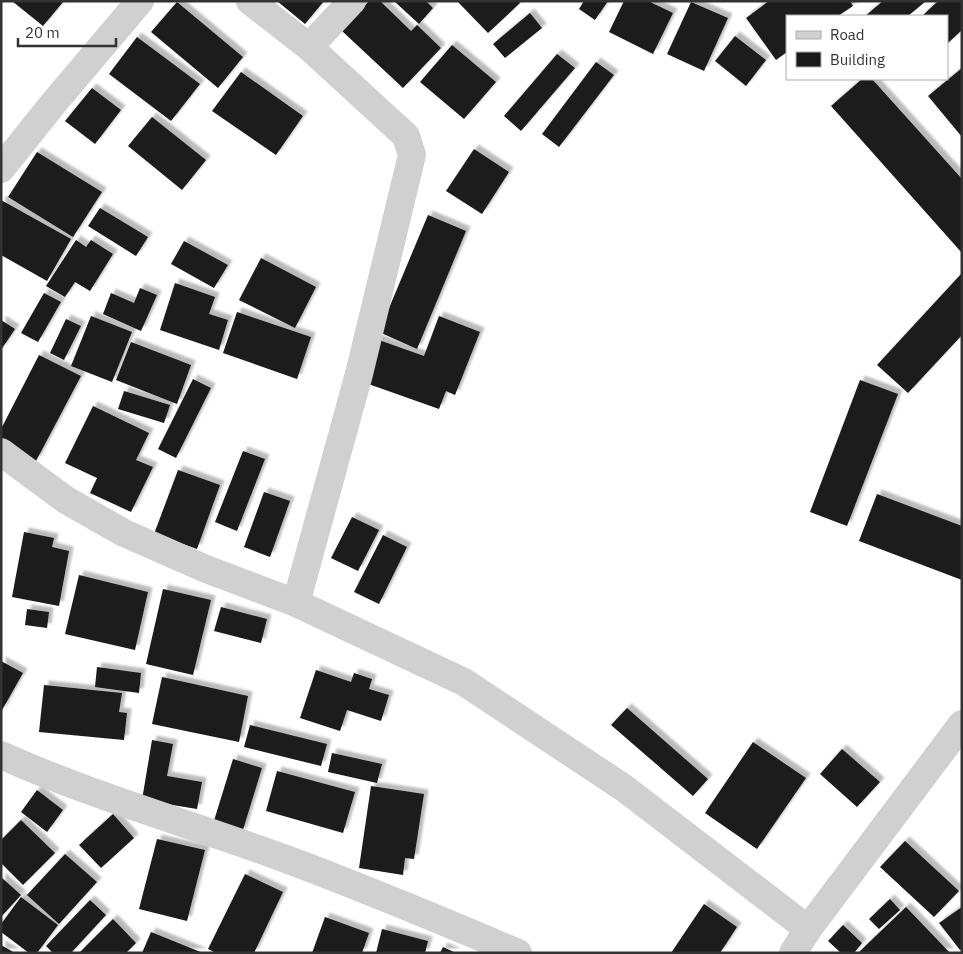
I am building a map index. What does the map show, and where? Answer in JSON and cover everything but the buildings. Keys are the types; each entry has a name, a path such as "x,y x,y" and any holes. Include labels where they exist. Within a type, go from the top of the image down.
{"street":[{"path":"1,169 52,105 140,1"},
{"path":"250,1 309,47 406,136 412,155 359,374 296,603"},
{"path":"309,47 352,1"},
{"path":"1,452 66,500 124,532 206,569 296,603 464,682 624,788 808,929"},
{"path":"793,953 808,929 962,724"},
{"path":"1,754 59,779 150,813 285,858 518,953"}]}
